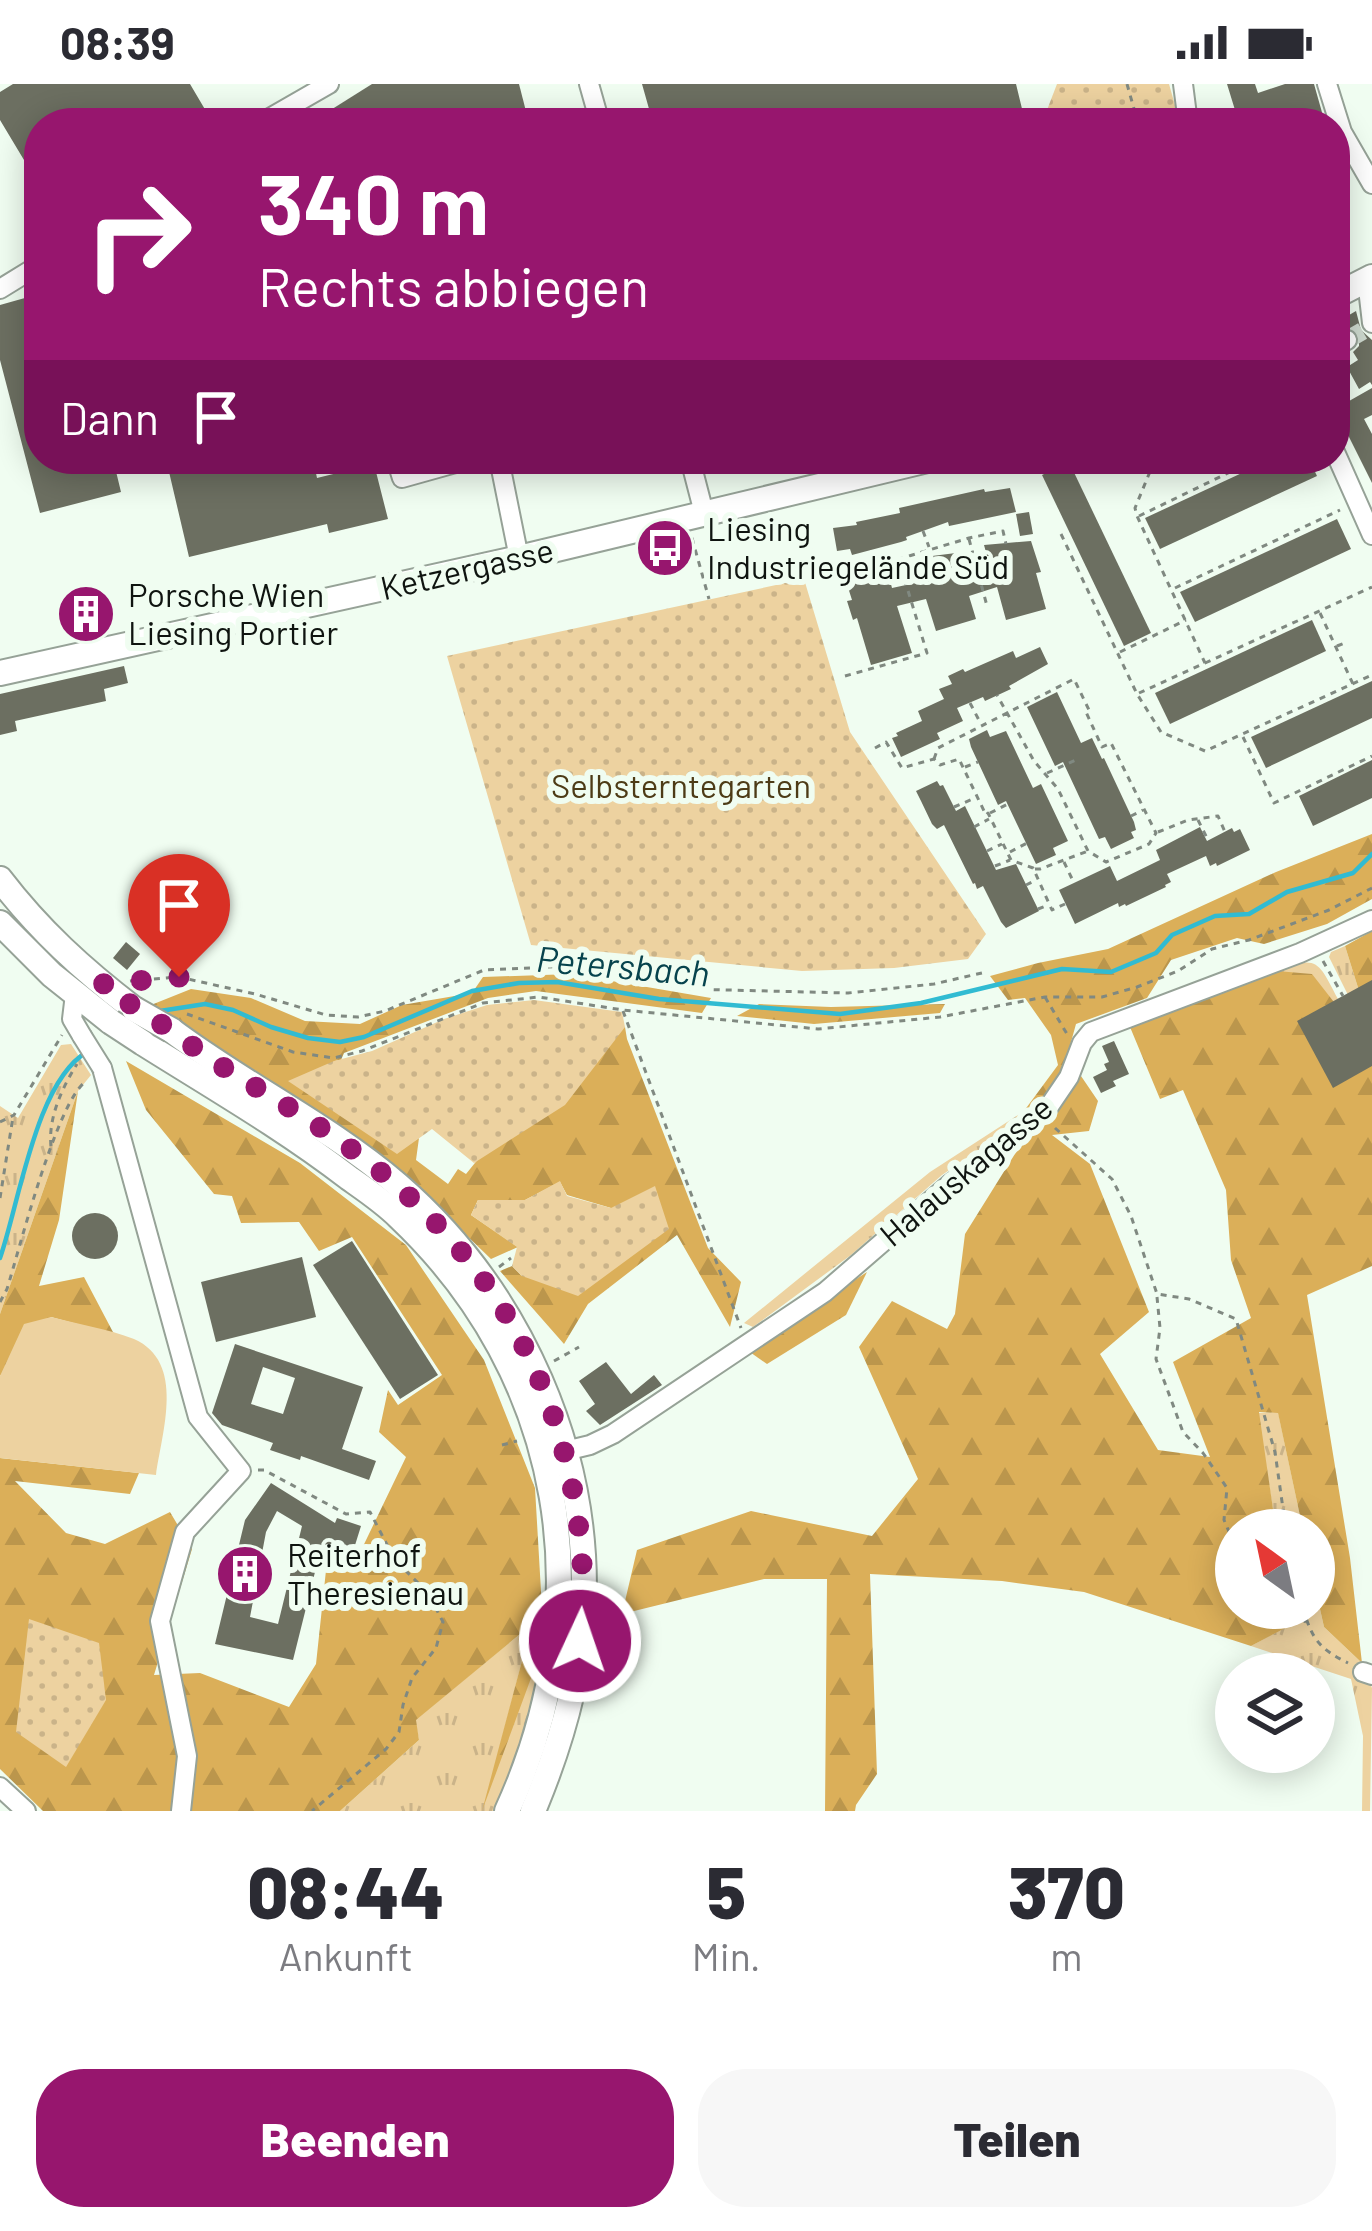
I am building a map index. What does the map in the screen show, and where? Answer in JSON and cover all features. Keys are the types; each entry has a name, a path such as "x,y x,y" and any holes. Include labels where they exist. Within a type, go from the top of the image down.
{"main road":[{"name":"Ketzergasse","path":"0,674 869,474"},
{"path":"0,879 47,935 101,984 134,1009 179,1022 204,1055 316,1125 398,1185 459,1246 526,1347 565,1451 579,1520 583,1616 566,1717 533,1811"},
{"path":"0,923 76,1016 111,1022 308,1146 396,1213 460,1284 509,1365 546,1472 560,1581 557,1642 541,1724 507,1811"}],"street":[{"path":"287,108 329,84"},
{"path":"1350,146 1372,184"},
{"path":"1370,278 1370,326"},
{"path":"503,474 519,558"},
{"path":"694,474 704,513"},
{"path":"1345,474 1372,535"},
{"name":"Halauskagasse","path":"565,1451 602,1441 824,1292 950,1184 1044,1112 1069,1077 1091,1032 1300,953 1372,920"},
{"path":"76,1016 102,1068 198,1417 241,1471 184,1532 160,1621 187,1756 181,1811"},
{"path":"0,1787 26,1811"}],"path":[{"path":"1149,474 1135,508 1137,516 1205,663"},
{"path":"1137,516 1226,474"},
{"path":"1172,589 1347,507"},
{"path":"923,531 936,555"},
{"path":"815,575 1004,531 1006,544"},
{"path":"1061,534 1137,694 1161,732 1205,751 1372,675"},
{"path":"692,538 709,599"},
{"path":"968,538 987,606"},
{"path":"845,676 927,653 899,559"},
{"path":"867,566 867,575"},
{"path":"1137,694 1372,587"},
{"path":"1319,611 1353,684"},
{"path":"1118,652 1186,620"},
{"path":"1336,646 1347,641"},
{"path":"934,759 938,748 1074,679 1102,747 1111,743 1156,832"},
{"path":"997,695 1034,761 1058,789 1088,850 1106,862 1149,844 1156,832 1198,818 1217,815 1225,832"},
{"path":"970,703 982,726"},
{"path":"1242,735 1274,802 1372,756"},
{"path":"875,748 886,742 902,768 934,759"},
{"path":"934,759 940,765 959,759 1011,860"},
{"path":"1046,774 1076,760"},
{"path":"963,768 978,762"},
{"path":"954,807 977,797"},
{"path":"974,826 1008,804"},
{"path":"1131,816 1144,809"},
{"path":"1198,818 1208,840"},
{"path":"1008,853 1027,843"},
{"path":"987,851 1003,844"},
{"path":"995,866 1011,860 1040,869 1088,850"},
{"path":"1063,860 1074,883"},
{"path":"1033,868 1052,910 1066,904"},
{"path":"1026,885 1038,879"},
{"path":"179,1022 334,1058 483,1004 539,997 818,1029 940,1017 1045,997 1102,997 1137,987 1178,971 1212,949 1329,910 1372,888"},
{"path":"1038,909 1049,904"},
{"path":"1323,961 1342,996"},
{"path":"101,984 179,977 326,1015 358,1017 385,1011 484,970 571,967 688,989 848,994 934,984 986,972"},
{"path":"1045,997 1079,1049"},
{"path":"623,1010 741,1322 742,1345"},
{"path":"0,1198 14,1115 76,1016"},
{"path":"51,1146 50,1131 65,1082 79,1062"},
{"path":"0,1303 51,1146 76,1089 102,1068"},
{"path":"1044,1112 1055,1129 1112,1179 1131,1216 1156,1294 1160,1328 1156,1359 1183,1432 1227,1488 1225,1509"},
{"path":"0,1123 14,1115"},
{"path":"1156,1294 1189,1299 1236,1319 1275,1452 1283,1509"},
{"path":"536,1370 579,1347"},
{"path":"241,1471 264,1470 346,1514 370,1512 395,1560 428,1593 443,1622 436,1648 412,1678 399,1732 386,1749 312,1811"},
{"path":"1310,1629 1322,1651 1365,1668 1368,1674"}],"green space":[{"path":"1057,84 1169,84 1176,108 1048,108"},
{"name":"Selbsterntegarten","path":"804,579 850,732 986,934 968,959 894,968 802,971 531,945 447,656"},
{"path":"1372,834 1372,899 1327,924 1264,944 1237,938 1171,960 1147,998 1076,1024 1063,1071 1043,1106 1024,1111 1058,1065 1051,1035 1025,998 1008,1000 990,976 1108,949"},
{"path":"1372,931 1372,1266 1307,1295 1350,1558 1362,1663 1326,1629 1335,1629 1335,1509 1299,1509 1278,1413 1259,1412 1273,1509 1215,1509 1215,1629 1283,1629 1251,1646 1084,1592 1002,1581 870,1574 877,1774 855,1811 825,1811 827,1579 764,1579 622,1614 637,1550 751,1511 872,1536 918,1479 859,1347 892,1301 947,1329 955,1314 965,1234 1023,1141 1053,1113 1081,1076 1098,1101 1089,1131 1052,1135 1090,1164 1149,1312 1100,1354 1158,1450 1210,1457 1173,1362 1251,1318 1231,1260 1226,1190 1183,1090 1160,1099 1130,1027 1277,971 1312,974 1337,1006 1360,994 1345,946"},
{"path":"1345,946 1360,994 1338,1007 1277,971 1302,963 1316,965 1338,999 1348,995 1329,957"},
{"path":"571,974 711,998 702,1013 536,991 488,998 344,1053 335,1061 406,1146 419,1138 416,1160 448,1184 458,1169 466,1174 574,1041 625,1027 708,1248 741,1282 730,1327 677,1235 588,1304 564,1344 500,1271 512,1266 522,1276 611,1208 567,1195 560,1182 525,1200 478,1200 471,1215 518,1247 491,1259 401,1172 341,1127 151,1005 191,989 251,998 305,1021 360,1024 402,1005 472,993 483,977"},
{"path":"534,1000 622,1012 625,1027 565,1105 474,1163 432,1129 397,1154 288,1081 444,1019 487,1005"},
{"path":"759,1004 945,1004 940,1013 814,1024 737,1016"},
{"path":"71,1044 91,1075 78,1091 0,1314 0,1106 18,1118 61,1045"},
{"path":"126,1061 300,1163 406,1245 484,1360 535,1488 544,1643 482,1811 527,1642 525,1630 416,1720 419,1740 340,1811 43,1811 0,1769 0,1458 139,1473 130,1494 15,1481 66,1533 105,1544 170,1512 192,1549 154,1675 200,1673 289,1707 316,1664 327,1561 355,1563 406,1457 379,1432 388,1390 398,1405 442,1375 352,1237 319,1251 299,1222 241,1223 232,1196 214,1194 146,1110"},
{"path":"78,1091 59,1220 39,1286 84,1277 114,1334 51,1317 0,1376 0,1314"},
{"path":"1043,1106 942,1175 851,1255 753,1327 744,1323 930,1172 1024,1111"},
{"path":"560,1181 567,1196 611,1208 655,1186 669,1229 578,1296 522,1276 512,1266 517,1247 471,1215 478,1200 525,1200"},
{"path":"867,1272 846,1315 767,1364 747,1350"},
{"path":"51,1317 134,1339 160,1364 167,1399 156,1475 0,1458 0,1376 24,1324"},
{"path":"1278,1412 1299,1509 1273,1509 1258,1413"},
{"path":"29,1619 99,1643 106,1700 66,1767 16,1732"},
{"path":"1283,1629 1326,1629 1362,1663 1372,1688 1370,1811 1362,1811 1363,1736 1351,1679 1335,1674 1335,1653 1272,1653 1251,1646"},
{"path":"525,1630 527,1642 490,1784 544,1643 524,1741 495,1811 340,1811 419,1740 415,1720"}],"building":[{"path":"13,84 190,84 204,108 24,108 24,160 0,120 0,92"},
{"path":"372,84 519,84 525,108 334,108"},
{"path":"642,84 1016,84 1022,108 649,108"},
{"path":"1227,84 1255,84 1258,93 1285,84 1314,84 1321,108 1234,108"},
{"path":"24,298 24,452 0,360 0,305"},
{"path":"1356,311 1361,330 1372,340 1372,385 1359,389 1350,372 1350,365 1358,360 1353,352 1359,346 1359,334 1350,328 1350,314"},
{"path":"1372,388 1372,415 1364,419 1372,434 1372,483 1350,439 1350,400"},
{"path":"30,474 117,474 121,492 40,513"},
{"path":"170,474 316,474 317,478 377,474 388,519 329,533 327,524 189,557"},
{"path":"1075,474 1151,633 1124,646 1042,475"},
{"path":"1240,474 1317,476 1160,549 1145,518"},
{"path":"1010,488 1016,512 949,526 948,522 907,540 852,555 850,549 837,551 833,528 900,513 899,508 984,489"},
{"path":"1029,512 1033,534 1020,536 1016,514"},
{"path":"1337,519 1351,549 1195,622 1180,592"},
{"path":"1031,541 1046,609 1006,620 997,587 969,596 976,619 936,631 926,599 897,606 912,653 871,665 847,601 852,600 845,578 888,573 892,588 920,580 916,567 934,561 932,556 956,553 961,569 987,556 984,545"},
{"path":"1312,620 1326,651 1170,724 1155,693"},
{"path":"1040,647 1048,664 1009,686 1011,689 957,708 963,721 937,733 940,739 901,757 892,738 922,721 918,711 944,699 939,689 952,684 948,676 1013,651 1016,658"},
{"path":"124,666 128,683 104,689 106,701 15,721 17,731 0,735 0,694"},
{"path":"1372,681 1372,718 1266,768 1251,737"},
{"path":"1057,692 1081,743 1092,738 1104,758 1134,822 1134,838 1111,849 1105,837 1099,839 1063,762 1055,766 1027,707"},
{"path":"987,730 990,737 1006,731 1033,788 1041,784 1068,841 1053,848 1056,855 1036,864 1006,801 998,805 969,739"},
{"path":"1372,760 1372,798 1313,826 1299,796"},
{"path":"937,781 956,811 965,806 996,870 1016,864 1039,911 1006,928 1001,922 983,886 977,889 973,884 944,825 937,829 932,824 916,791"},
{"path":"1200,827 1207,841 1232,828 1234,832 1240,829 1250,850 1217,866 1210,866 1206,856 1167,874 1171,882 1166,887 1075,924 1059,890 1110,866 1117,881 1160,860 1156,850"},
{"path":"126,942 140,954 127,970 113,958"},
{"path":"1372,980 1372,1066 1333,1088 1297,1021"},
{"path":"1114,1041 1129,1074 1101,1093 1093,1077 1107,1070 1102,1046"},
{"path":"95,1213 112,1219 118,1236 112,1253 95,1259 78,1253 72,1236 78,1219"},
{"path":"352,1241 438,1375 400,1399 313,1265"},
{"path":"302,1257 316,1317 216,1342 201,1282"},
{"path":"235,1344 363,1387 342,1449 376,1461 369,1480 301,1456 300,1460 270,1450 273,1443 222,1425 212,1413","holes":["263,1367 295,1378 283,1414 251,1404"]},
{"path":"606,1362 631,1394 654,1375 662,1385 600,1425 586,1411 595,1404 579,1381"},
{"name":"Reiterhof Theresienau","path":"271,1483 335,1523 337,1518 361,1526 351,1558 321,1548 293,1660 215,1644 245,1520","holes":["277,1511 302,1526 278,1624 250,1617 266,1532"]}],"waterway":[{"name":"Petersbach","path":"160,1011 205,1004 308,1038 340,1042 364,1037 472,991 557,982 659,999 840,1014 921,1003 1062,969 1111,972 1156,953 1172,935 1215,916 1249,914 1287,892 1353,873 1372,854"},
{"name":"Petersbach","path":"0,1258 42,1116 69,1067 87,1052"}],"tunnel":[{"path":"1350,338 1366,329"}],"place":[{"name":"Liesing Industriegelände Süd","path":"665,548"},
{"name":"Porsche Wien Liesing Portier","path":"86,614"},
{"name":"Reiterhof Theresienau","path":"245,1574"}],"route":[{"path":"179,977 101,984 350,1148 398,1185 459,1246 493,1292 526,1347 565,1451 583,1564 580,1641"}]}
